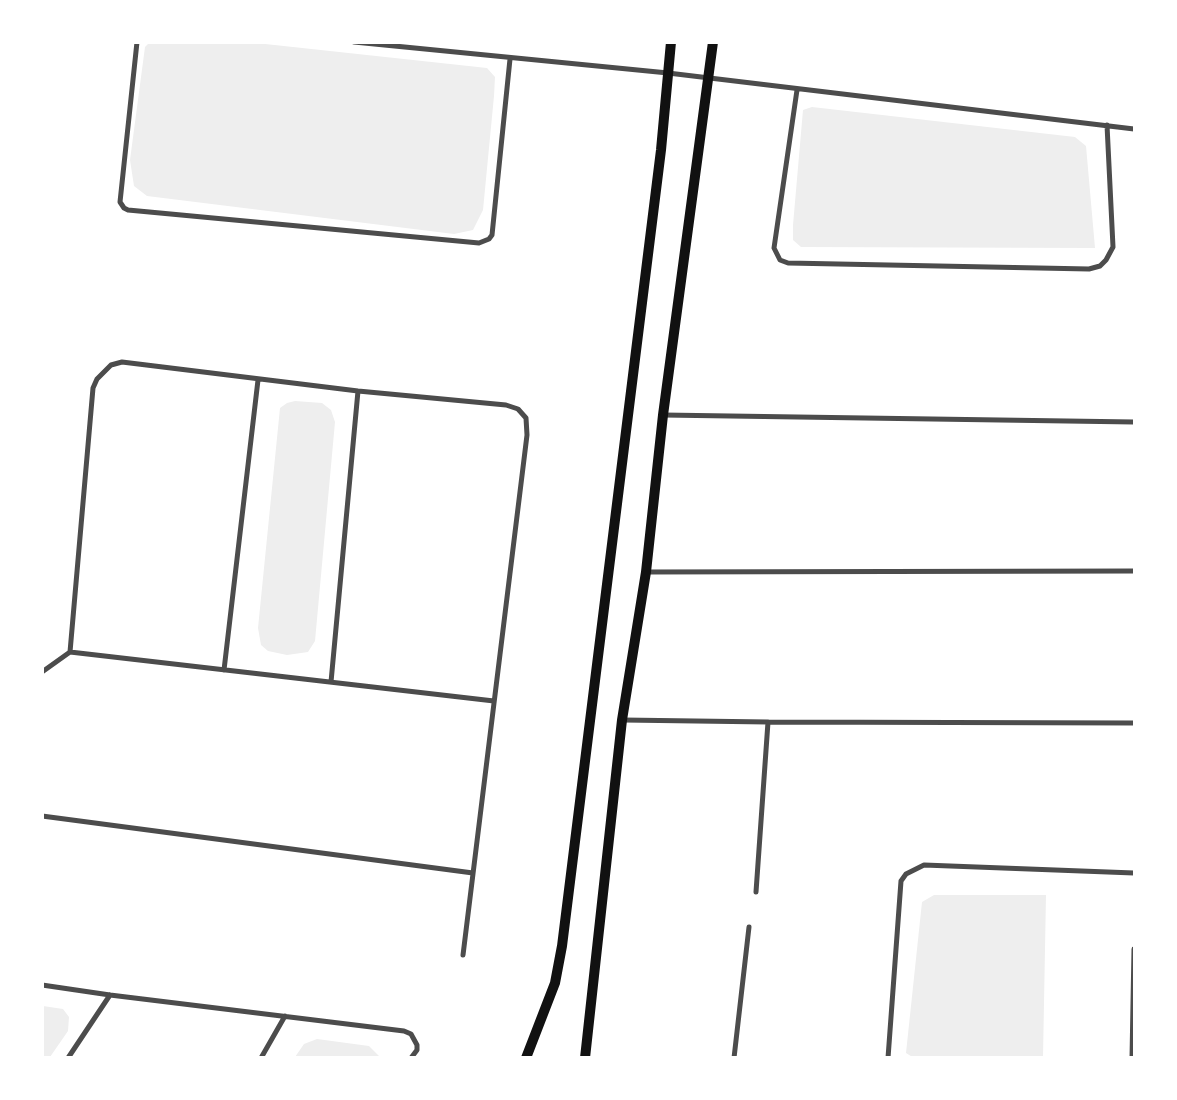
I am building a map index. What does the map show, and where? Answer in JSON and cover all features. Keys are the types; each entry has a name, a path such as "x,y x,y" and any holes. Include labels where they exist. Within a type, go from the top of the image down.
{"main road":[{"path":"526,1058 556,983 562,946 661,150 672,42"},
{"path":"585,1058 622,720 646,572 663,415 714,42"}],"street":[{"path":"137,42 120,202 124,208 137,211 478,243 489,239 492,235 510,59"},
{"path":"354,42 510,59 668,73 1134,129"},
{"path":"798,90 774,248 780,260 788,263 1089,269 1100,266 1106,260 1113,247 1107,126"},
{"path":"70,652 94,388 97,379 111,365 122,362 258,380 506,405 518,409 526,418 527,436 463,955"},
{"path":"224,670 258,380"},
{"path":"331,682 358,391"},
{"path":"663,415 1134,422"},
{"path":"646,572 1134,571"},
{"path":"42,672 70,652 494,701"},
{"path":"622,720 1134,723"},
{"path":"756,892 768,722"},
{"path":"44,816 473,873"},
{"path":"888,1058 902,881 906,874 924,865 1134,872"},
{"path":"734,1058 749,927"},
{"path":"1132,1058 1134,949"},
{"path":"42,985 404,1031 411,1034 417,1045 417,1050 411,1058"},
{"path":"68,1058 110,995"},
{"path":"261,1058 284,1016"}],"shaded area":[{"path":"149,43 256,43 487,68 495,77 494,96 483,210 473,230 454,234 147,196 134,186 130,160 145,47"},
{"path":"812,107 1075,137 1086,146 1095,248 801,247 793,240 793,225 803,110"},
{"path":"295,401 322,403 331,410 335,422 315,641 308,652 287,655 268,651 261,645 258,628 280,408 287,403"},
{"path":"934,895 1046,895 1043,1057 914,1058 906,1053 922,902"},
{"path":"43,1006 63,1009 69,1017 68,1031 50,1057 43,1057"},
{"path":"317,1039 369,1046 379,1056 295,1057 304,1044"}]}
